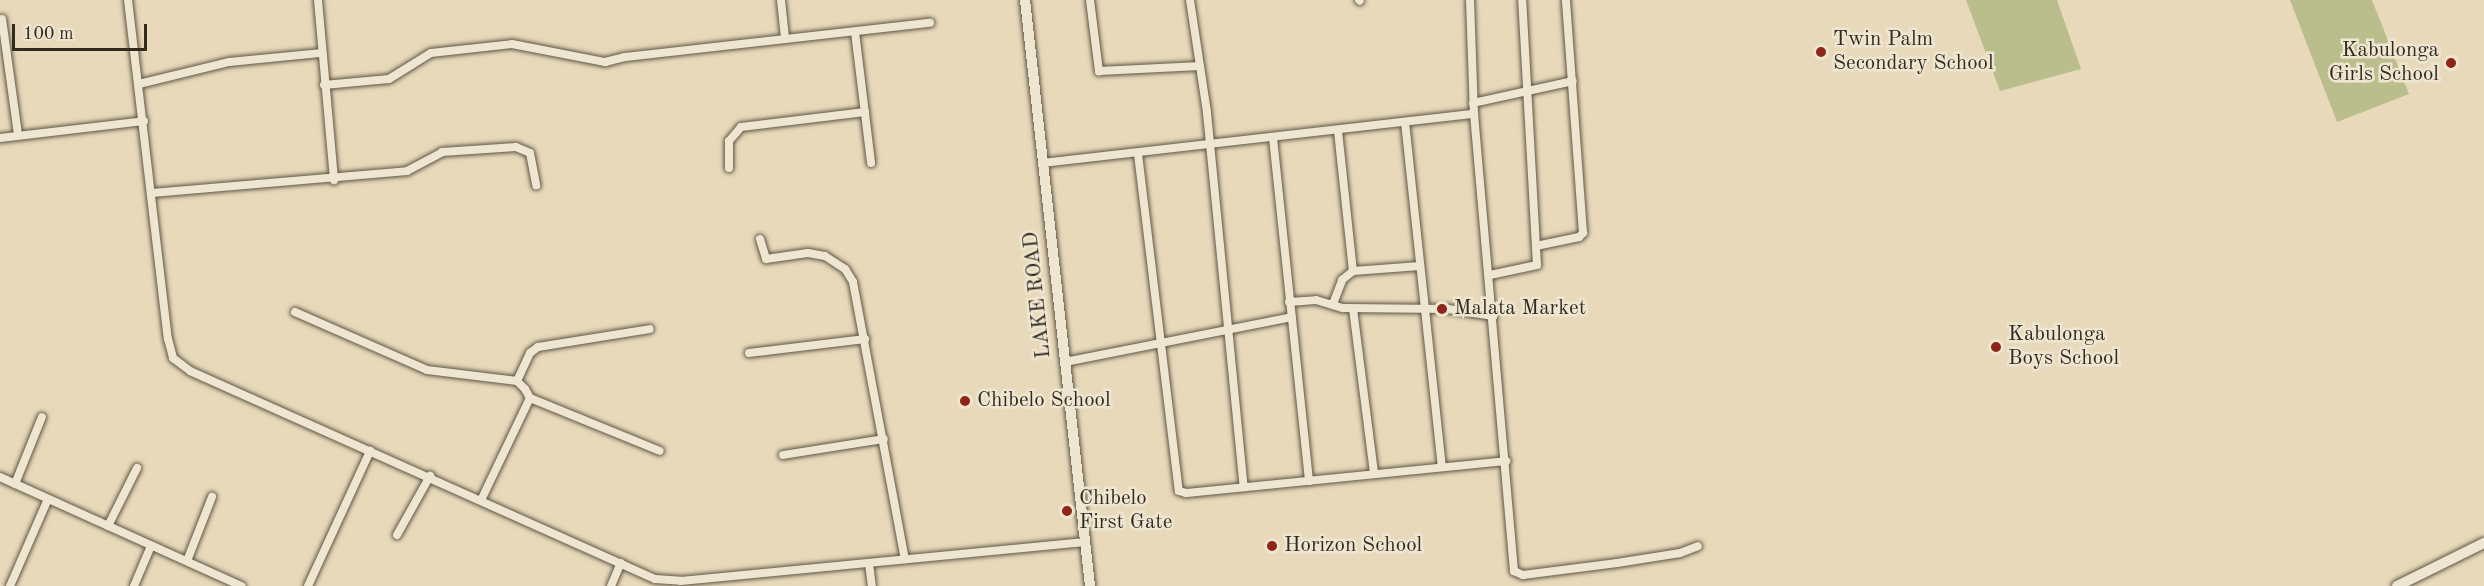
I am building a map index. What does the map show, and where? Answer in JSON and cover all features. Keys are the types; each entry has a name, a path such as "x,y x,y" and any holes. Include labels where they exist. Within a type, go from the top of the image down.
{"main road":[{"name":"LAKE ROAD","path":"1025,0 1090,586"},
{"path":"2397,586 2413,582 2484,543"}],"street":[{"path":"128,0 172,358 190,371 482,498 656,579 681,581 1085,542"},
{"path":"318,0 320,53 334,180"},
{"path":"781,0 785,39"},
{"path":"1090,0 1099,71 1200,66"},
{"path":"1190,0 1200,66 1244,488"},
{"path":"1470,0 1473,103 1490,275 1513,565 1518,574 1657,557 1698,546"},
{"path":"1490,275 1536,267 1522,0"},
{"path":"1536,246 1578,237 1582,233 1566,0"},
{"path":"2,19 18,135"},
{"path":"324,85 389,79 431,53 512,44 605,62 930,23"},
{"path":"855,32 871,164"},
{"path":"139,84 229,62 320,53"},
{"path":"1473,103 1527,88 1573,81"},
{"path":"729,168 729,141 741,127 865,112"},
{"path":"1042,163 1138,154 1474,114"},
{"path":"0,138 144,121"},
{"path":"1405,122 1423,308 1442,467"},
{"path":"1338,131 1353,271"},
{"path":"1273,138 1309,481"},
{"path":"152,193 334,180 407,171 442,152 516,147 530,153 537,185"},
{"path":"1138,154 1164,346 1177,488 1186,494 1506,461"},
{"path":"760,239 766,259 771,261 808,253 825,256 845,268 853,282 906,559"},
{"path":"1333,304 1342,280 1353,271 1420,266"},
{"path":"1289,302 1316,300 1353,309 1423,308 1493,316"},
{"path":"1353,309 1374,474"},
{"path":"295,312 427,370 518,381 530,398 660,451"},
{"path":"1065,362 1164,346 1226,329 1292,317"},
{"path":"518,381 530,353 538,347 650,329"},
{"path":"748,353 865,339"},
{"path":"482,498 530,398"},
{"path":"15,484 42,417"},
{"path":"783,455 884,439"},
{"path":"308,586 370,451"},
{"path":"108,526 137,468"},
{"path":"397,535 430,476"},
{"path":"0,477 241,586"},
{"path":"187,561 212,497"},
{"path":"10,586 48,499"},
{"path":"134,586 151,546"},
{"path":"869,562 872,586"},
{"path":"611,586 621,563"}],"green space":[{"path":"1966,0 2057,0 2081,69 2000,91"},
{"path":"2290,0 2372,0 2409,94 2337,122"}],"place":[{"name":"Twin Palm Secondary School","path":"1821,52"},
{"name":"Kabulonga Girls School","path":"2451,63"},
{"name":"Malata Market","path":"1442,309"},
{"name":"Kabulonga Boys School","path":"1996,347"},
{"name":"Chibelo School","path":"965,401"},
{"name":"Chibelo First Gate","path":"1067,511"},
{"name":"Horizon School","path":"1272,546"}]}
